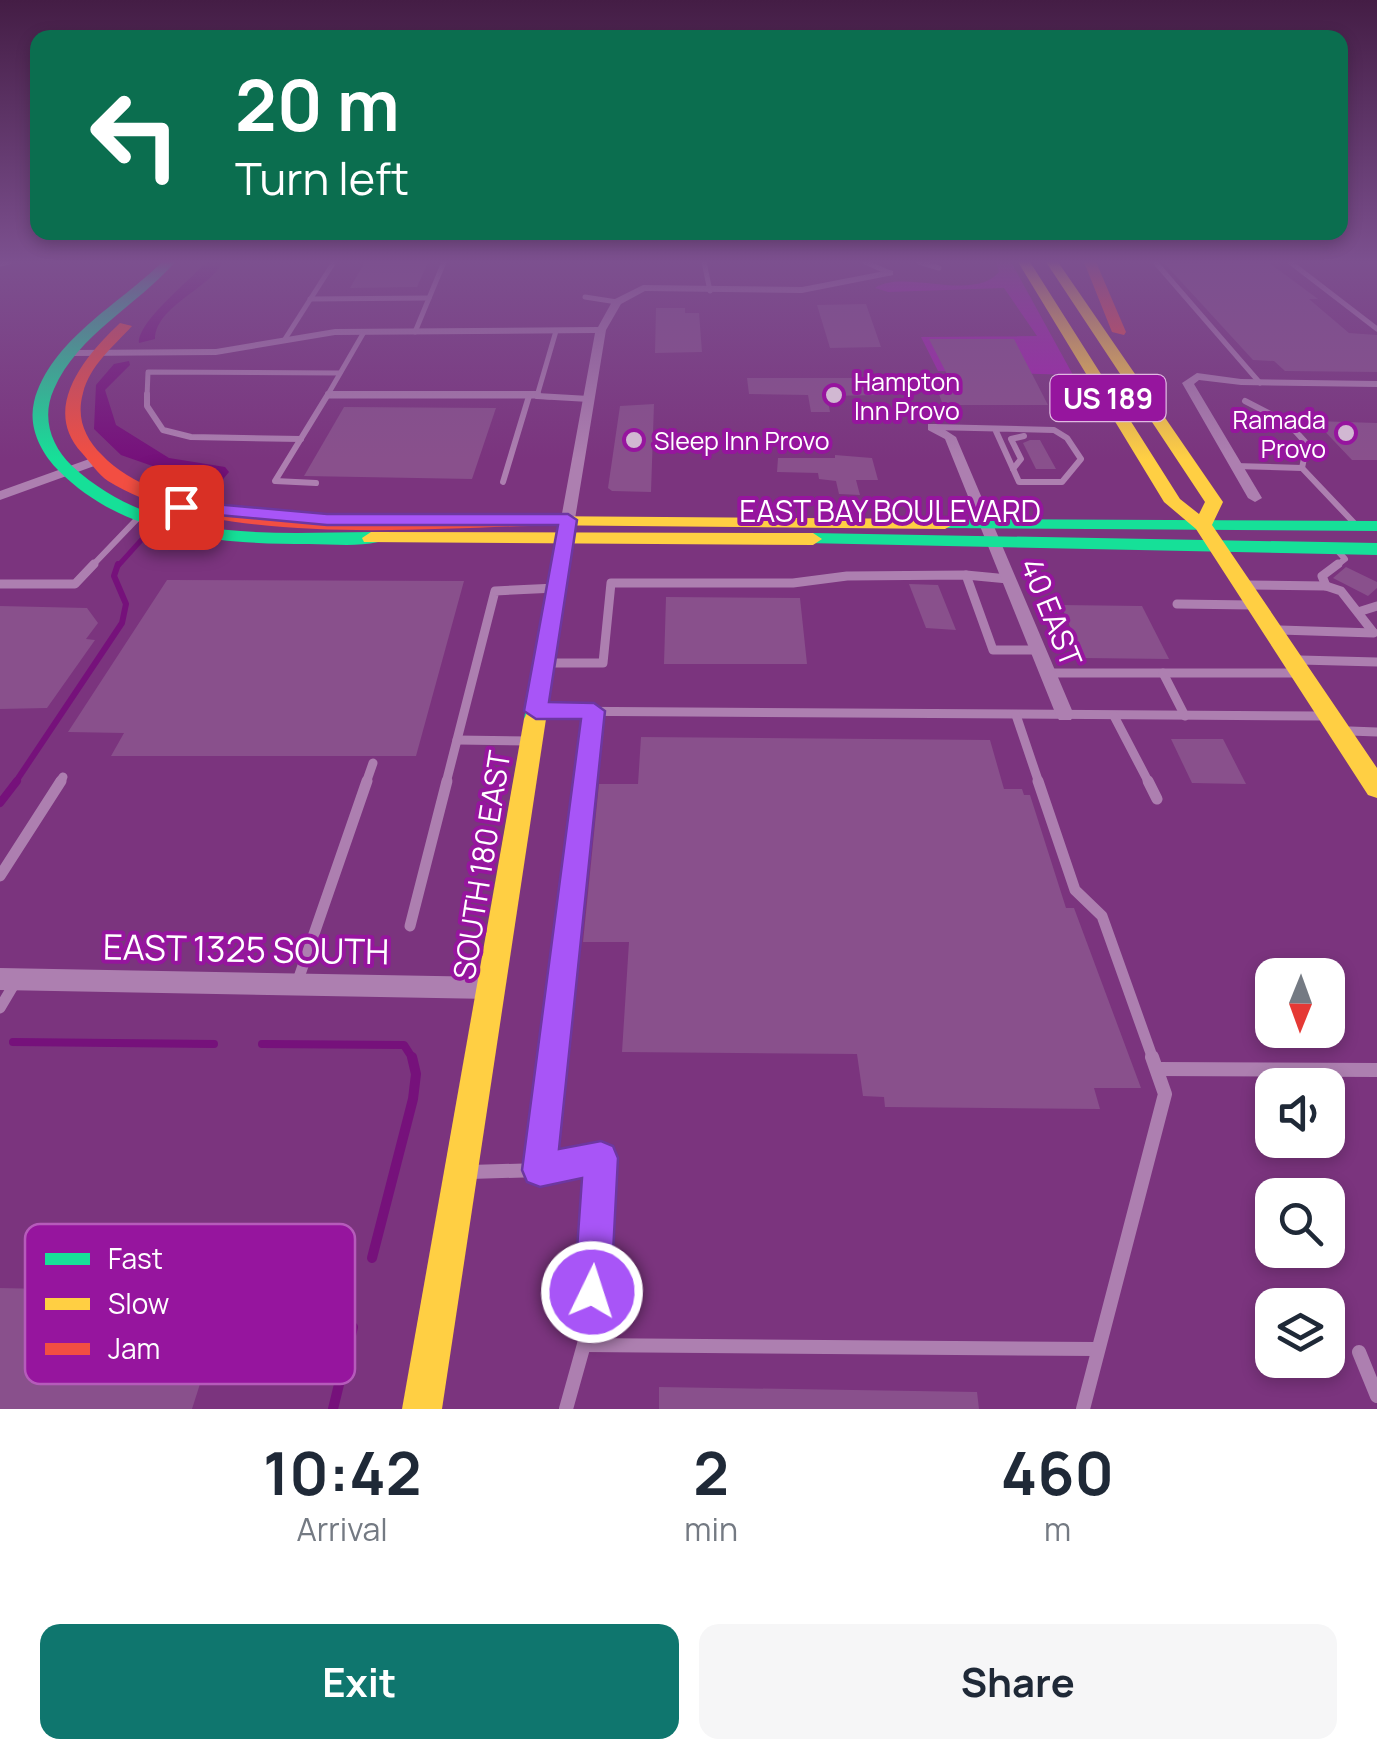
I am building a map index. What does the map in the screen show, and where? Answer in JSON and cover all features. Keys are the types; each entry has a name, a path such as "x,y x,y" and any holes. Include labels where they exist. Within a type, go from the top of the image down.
{"main road":[{"path":"100,328 50,380 39,410 42,440 64,472 83,490 138,518 229,535 566,529"},
{"path":"126,328 81,374 70,415 77,438 92,462 107,477 145,495 181,507 262,517 566,529"},
{"name":"US 189","path":"1065,328 1173,502 1203,524 1334,724 1370,766 1377,788"},
{"name":"US 189","path":"1098,328 1214,502 1203,524"},
{"path":"1116,328 1142,392"},
{"name":"EAST BAY BOULEVARD","path":"566,529 987,530 1203,524 1372,541"},
{"name":"SOUTH 180 EAST","path":"422,1409 566,529"},
{"name":"EAST BAY BOULEVARD","path":"987,530 1216,545 1336,548 1372,541"}],"street":[{"path":"73,353 216,352 286,339 364,332 601,330"},
{"name":"SOUTH 180 EAST","path":"566,529 601,330"},
{"path":"1255,498 1188,389 1197,376 1260,383 1377,384"},
{"name":"40 EAST","path":"932,427 950,438 1065,715"},
{"path":"0,496 92,462"},
{"name":"EAST 1325 SOUTH","path":"9,979 491,988"}],"lane":[{"path":"286,339 293,328"},
{"path":"416,332 418,328"},
{"path":"1212,328 1260,383"},
{"path":"502,482 556,331"},
{"path":"316,482 275,481 364,332"},
{"path":"301,439 192,437 163,430 147,406 148,372 340,373"},
{"path":"327,396 589,399"},
{"path":"1245,402 1300,434 1308,454 1302,468"},
{"path":"932,427 1054,430 1081,459 1062,482 1018,482 995,430"},
{"path":"1013,469 1021,458 1013,436 1062,436"},
{"path":"1235,466 1302,468 1372,541"},
{"path":"0,584 75,584 138,518"},
{"path":"1326,586 1322,576 1345,559 1336,548"},
{"path":"544,663 603,663 611,582 794,583 847,576 1010,579"},
{"path":"966,576 993,650 1039,650"},
{"path":"1176,604 1326,586 1342,592 1375,634"},
{"path":"410,926 494,591 556,588"},
{"path":"1358,612 1377,606"},
{"path":"1272,630 1375,634"},
{"path":"1048,673 1162,673 1377,662"},
{"path":"1162,673 1184,716"},
{"path":"536,711 1184,716 1334,724 1377,732"},
{"path":"540,1170 594,711"},
{"path":"1016,715 1075,890 1102,916 1165,1094 1083,1409"},
{"path":"1114,716 1157,799"},
{"path":"457,740 532,741"},
{"path":"296,986 373,764"},
{"path":"0,876 63,777"},
{"path":"0,1008 9,979"},
{"path":"1156,1069 1377,1070"},
{"path":"461,1172 540,1170 601,1158 590,1323 566,1409"},
{"path":"584,1345 1096,1350"},
{"path":"1358,1352 1377,1396"}],"shaded area":[{"path":"145,328 158,328 155,339 139,343"},
{"path":"1031,328 1047,328 1073,375 938,371 921,337 1037,336"},
{"path":"129,361 130,365 105,390 116,425 169,458 225,467 229,472 209,496 190,498 198,482 121,455 94,429 96,385 114,364"}],"building":[{"path":"656,328 700,328 702,352 655,353"},
{"path":"824,328 874,328 881,347 830,348"},
{"path":"1223,328 1343,328 1349,333 1377,335 1377,372 1285,371 1274,361 1253,360"},
{"path":"929,339 1014,339 1048,405 943,405 933,378 949,378"},
{"name":"Hampton Inn Provo","path":"747,378 876,378 879,395 827,396 830,412 811,412 808,395 749,394"},
{"name":"Sleep Inn Provo","path":"654,404 651,492 612,491 608,488 620,406"},
{"path":"344,407 496,408 472,479 304,476"},
{"name":"Ramada Provo","path":"1315,421 1377,423 1377,460 1352,460"},
{"path":"1040,440 1056,469 1036,469 1023,443"},
{"path":"778,458 872,458 878,480 856,480 860,495 839,494 836,481 819,479 818,473 777,472"},
{"path":"1346,567 1377,582 1377,588 1368,596 1333,578"},
{"path":"167,580 464,581 416,756 111,756 124,733 68,732"},
{"path":"909,584 938,585 956,630 926,628"},
{"path":"666,597 800,598 807,664 664,664"},
{"path":"1061,605 1142,606 1169,659 1083,658"},
{"path":"0,606 87,608 98,623 86,639 95,640 47,708 0,709"},
{"path":"641,737 990,740 1004,789 1022,789 1024,795 1030,795 1066,908 1074,908 1141,1088 1094,1088 1100,1109 885,1107 884,1097 863,1096 857,1054 622,1052 629,942 583,942 599,784 638,784"},
{"path":"1171,739 1223,739 1246,784 1192,783"},
{"path":"0,1288 25,1289 25,1384 200,1384 192,1409 0,1409"},
{"path":"659,1387 977,1392 979,1409 659,1409"}],"waterway":[{"path":"117,567 144,537"},
{"path":"15,783 122,623 126,604 114,576 117,567"},
{"path":"0,803 17,781"},
{"path":"13,1042 214,1044"},
{"path":"262,1044 404,1045 412,1058"},
{"path":"372,1258 413,1099 416,1074 412,1058"},
{"path":"333,1409 339,1384"}],"traffic: fast":[{"path":"96,328 58,368 40,408 41,428 54,455 91,492 126,512 205,533 290,539 371,538"},
{"path":"535,719 568,521"},
{"path":"945,524 1377,526"},
{"path":"813,539 1377,549"}],"traffic: slow":[{"path":"1065,328 1173,502 1203,525 1377,788"},
{"path":"1096,328 1214,502 1203,525"},
{"path":"531,521 945,524"},
{"path":"371,538 813,539"},
{"path":"422,1409 535,719"}],"traffic: jam":[{"path":"123,328 81,378 73,409 81,443 112,476 159,498 220,513 357,523 531,521"},
{"path":"1117,328 1119,332"}],"place":[{"name":"Hampton Inn Provo","path":"834,395"},
{"name":"Ramada Provo","path":"1346,433"},
{"name":"Sleep Inn Provo","path":"634,440"}],"route":[{"path":"181,507 327,520 568,520 536,711 594,711 540,1170 601,1158 592,1292"}]}
